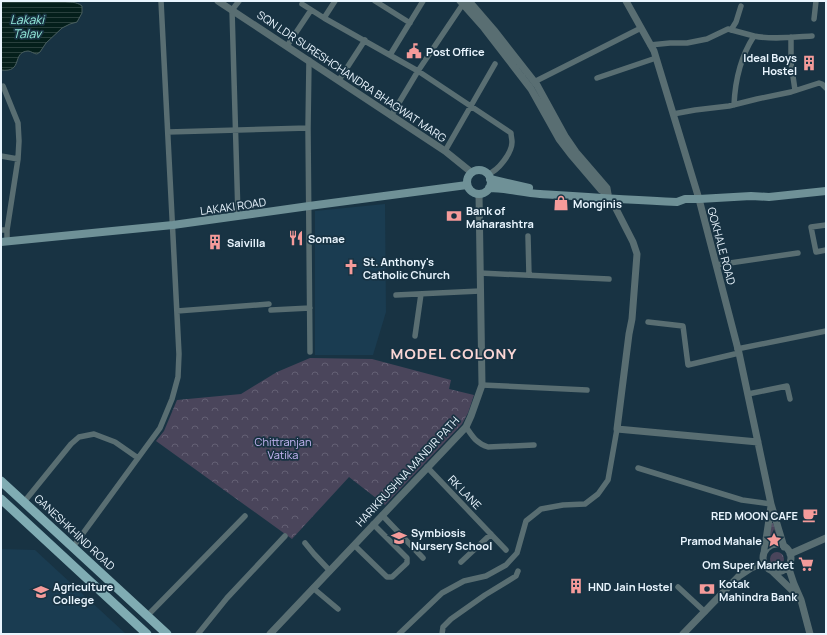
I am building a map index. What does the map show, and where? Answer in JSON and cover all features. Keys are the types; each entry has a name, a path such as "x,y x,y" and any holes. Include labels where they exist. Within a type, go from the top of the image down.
{"main road":[{"path":"489,188 489,177 484,171 475,170 471,172 467,178 467,185 470,191 478,194 489,188 500,188 528,193 610,196 677,196 686,199 699,200 751,196 770,197 826,191"},
{"path":"489,177 528,188 610,196"},
{"name":"LAKAKI ROAD","path":"4,241 173,225 467,185"},
{"name":"GANESHKHIND ROAD","path":"1,481 167,634"},
{"path":"1,499 147,634"}],"street":[{"path":"73,547 160,428 172,399 178,377 179,354 161,1"},
{"name":"SQN LDR SURESHCHANDRA BHAGWAT MARG","path":"218,1 445,151 471,172"},
{"path":"238,216 232,10 239,1"},
{"path":"324,18 335,1"},
{"path":"375,1 410,23"},
{"path":"390,55 424,1"},
{"name":"GOKHALE ROAD","path":"626,1 656,58 699,200 738,351 771,504"},
{"path":"814,19 816,1"},
{"path":"391,116 418,71 464,2"},
{"path":"399,634 442,593 464,581 486,576 506,565 517,553 526,521 541,508 585,504 598,494 608,480 617,429 632,319 637,254 633,242 607,188 564,136 534,82 489,24 464,2"},
{"path":"464,2 532,89 559,140 601,190 610,196"},
{"path":"302,4 418,71 511,133 512,143 510,151 498,168 489,177"},
{"path":"731,30 736,22 741,6"},
{"path":"287,46 311,10"},
{"path":"534,82 641,28"},
{"path":"650,45 687,43 707,39 728,29 764,38 812,36"},
{"path":"734,105 734,92 741,66 748,46 754,36"},
{"path":"791,37 791,63 795,90"},
{"path":"339,80 365,40"},
{"path":"597,78 656,58"},
{"path":"309,60 308,128 310,352"},
{"path":"445,151 495,64"},
{"path":"673,114 734,105 819,83 826,88"},
{"path":"3,86 18,123 19,140 18,159 4,230 4,241"},
{"path":"168,132 308,128"},
{"path":"1,156 18,159"},
{"name":"HARIKRUSHNA MANDIR PATH","path":"270,634 466,427 482,385 478,194"},
{"path":"826,225 811,227 816,252 826,250"},
{"path":"528,236 529,275"},
{"path":"716,265 798,253"},
{"path":"480,272 609,279"},
{"path":"396,295 480,291"},
{"path":"414,336 421,294"},
{"path":"177,311 270,307 310,308"},
{"path":"648,322 683,326 688,365 738,351 826,331"},
{"path":"482,385 587,390"},
{"path":"748,394 787,386 790,399"},
{"path":"466,427 475,440 488,447 534,445"},
{"path":"617,429 758,442"},
{"path":"24,502 71,444 79,437 94,434 115,442 138,458"},
{"name":"RK LANE","path":"427,467 506,550"},
{"path":"638,468 742,500 771,504"},
{"path":"771,504 784,547"},
{"path":"771,504 763,558 764,563 766,567 801,600"},
{"path":"382,515 423,558"},
{"path":"148,616 245,516"},
{"path":"354,545 387,577 392,577 407,563 407,558 374,524"},
{"path":"461,562 490,533"},
{"path":"198,634 227,598 285,536"},
{"path":"790,554 826,538"},
{"path":"305,543 330,571"},
{"path":"764,554 770,546 775,545 780,545 788,550 790,554 790,562 788,566 782,572 773,572"},
{"path":"686,634 739,576 751,568 764,563"},
{"path":"788,566 801,600 810,634"},
{"path":"442,634 443,627 451,619 485,595 516,576 518,571"},
{"path":"678,587 705,612"},
{"path":"313,588 338,609"}],"shaded area":[{"name":"St. Anthony's Catholic Church","path":"385,204 386,312 373,355 315,355 315,211"},
{"name":"Agriculture College","path":"1,549 35,550 126,634 1,634"}],"green space":[{"name":"Chittranjan Vatika","path":"310,358 372,359 451,380 449,389 474,395 468,413 462,424 385,505 349,477 292,539 156,441 164,431 177,400 241,394 277,372"},
{"path":"771,523 773,523 780,543 769,544"},
{"path":"777,552 782,554 784,559 782,564 777,566 772,564 770,559 772,554"}],"water":[{"name":"Lakaki Talav","path":"1,1 73,2 82,6 82,13 77,22 62,28 46,43 40,52 35,54 29,51 23,52 13,68 1,70"}],"place":[{"name":"Post Office","path":"414,51"},
{"name":"Ideal Boys Hostel","path":"809,63"},
{"name":"Monginis","path":"561,203"},
{"name":"Bank of Maharashtra","path":"454,216"},
{"name":"Somae","path":"296,238"},
{"name":"Saivilla","path":"215,242"},
{"name":"St. Anthony's Catholic Church","path":"351,267"},
{"name":"RED MOON CAFE","path":"810,515"},
{"name":"Symbiosis Nursery School","path":"399,538"},
{"name":"Pramod Mahale","path":"774,540"},
{"name":"Om Super Market","path":"806,564"},
{"name":"HND Jain Hostel","path":"576,586"},
{"name":"Kotak Mahindra Bank","path":"707,589"},
{"name":"Agriculture College","path":"41,592"}],"district":[{"name":"MODEL COLONY","path":"454,353"}]}
